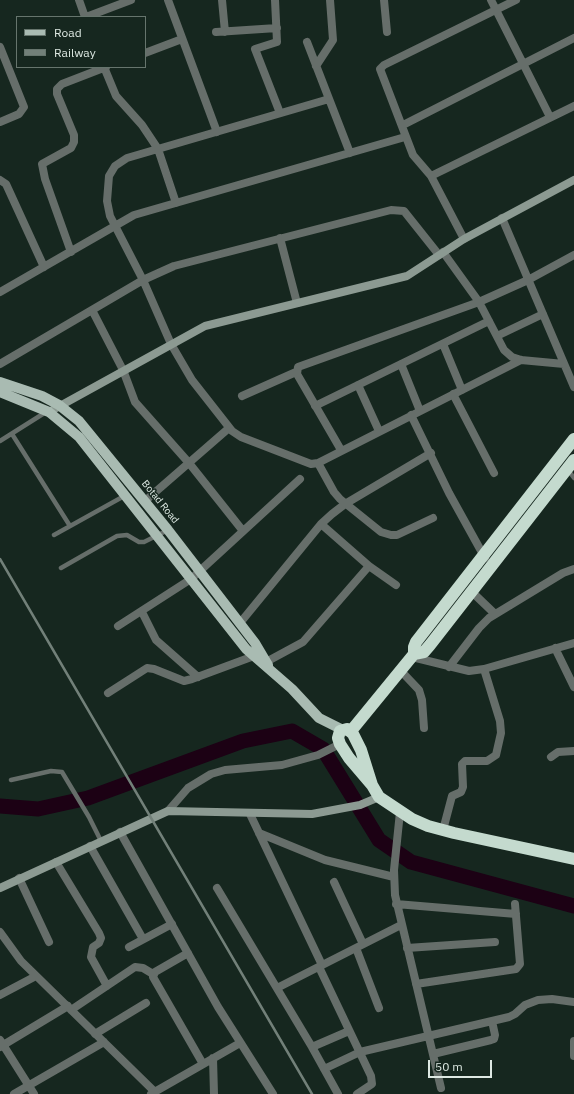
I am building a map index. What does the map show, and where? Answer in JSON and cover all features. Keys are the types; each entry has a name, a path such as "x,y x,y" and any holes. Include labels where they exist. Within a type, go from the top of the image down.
{"highway":[{"path":"343,736 413,656 416,642 574,439"},
{"path":"413,656 424,652 490,568 572,469"},
{"path":"343,736 358,743 360,761"},
{"path":"343,736 360,761 379,797 400,812 428,826 574,859"}],"main road":[{"name":"Botad Road","path":"0,382 42,396 59,405 91,434 240,623 272,672"},
{"name":"Botad Road","path":"0,392 48,412 79,437 254,656 292,689 320,718 343,736"}],"street":[{"path":"79,0 86,16"},
{"path":"89,16 131,0"},
{"path":"168,0 217,132"},
{"path":"222,0 221,32 277,28"},
{"path":"275,0 278,39 276,43 255,49 280,113"},
{"path":"316,66 333,40 330,0"},
{"path":"384,0 387,32"},
{"path":"491,0 550,117"},
{"path":"464,239 432,176 413,155 380,69 384,65 516,0"},
{"path":"402,125 574,38"},
{"path":"146,53 182,39"},
{"path":"307,42 350,153"},
{"path":"0,47 24,107 19,114 0,122"},
{"path":"71,252 45,179 42,164 71,148 74,142 74,135 57,94 57,89 62,84 102,68"},
{"path":"105,68 116,96 142,125 158,149 176,203"},
{"path":"329,99 158,149 121,162 114,166 109,176 107,201 110,216 143,280 171,344 192,380 229,428 241,436 311,464 318,463 521,360"},
{"path":"432,176 574,106"},
{"path":"0,292 134,215 405,137"},
{"path":"0,180 6,184 44,267"},
{"path":"48,412 204,326 407,276 464,239 574,180"},
{"path":"0,364 143,280 174,266 398,209 404,211 441,254 479,302 504,350 512,357 521,360 566,367"},
{"path":"502,218 574,387"},
{"path":"280,238 297,303"},
{"path":"242,396 296,372 298,368 479,302 528,280 574,255"},
{"path":"92,310 124,370 135,402 189,463 243,531"},
{"path":"497,336 543,314"},
{"path":"315,406 489,321"},
{"path":"443,344 462,390"},
{"path":"401,364 420,410"},
{"path":"296,372 341,450"},
{"path":"358,385 379,431"},
{"path":"453,394 494,473"},
{"path":"411,415 431,453 449,493 490,568"},
{"path":"145,501 229,428"},
{"path":"240,623 321,524 345,504 431,453"},
{"path":"318,463 334,492 345,504 381,532 397,535 433,518"},
{"path":"118,626 142,612 191,579 300,479"},
{"path":"321,524 369,566 396,585"},
{"path":"266,662 303,642 369,566"},
{"path":"449,667 479,628 495,614 563,573 574,569"},
{"path":"472,592 495,614"},
{"path":"142,612 156,640 198,677"},
{"path":"413,656 468,671 484,669 574,643"},
{"path":"555,648 574,687"},
{"path":"108,693 147,668 154,669 184,681 254,656"},
{"path":"443,830 452,796 461,792 463,787 462,764 465,761 487,761 496,755 501,733 500,721 484,669"},
{"path":"401,671 419,690 422,700 424,728"},
{"path":"0,888 168,811 188,788 211,774 225,770 282,765 318,756 343,736"},
{"path":"551,757 558,752 574,751"},
{"path":"168,811 250,814 312,814 360,805 379,797"},
{"path":"400,812 394,873 396,904 434,1054 441,1088"},
{"path":"250,814 372,1080 372,1084 367,1092 357,1094"},
{"path":"120,832 188,953 240,1042 273,1094"},
{"path":"260,834 325,860 394,873"},
{"path":"90,846 143,939"},
{"path":"56,862 99,933 101,938 99,943 92,947 91,957 107,986"},
{"path":"19,878 49,942"},
{"path":"334,882 359,946 379,1008"},
{"path":"218,888 338,1094"},
{"path":"396,904 516,914"},
{"path":"416,984 516,969 520,964 515,904"},
{"path":"129,946 172,924"},
{"path":"277,988 401,925"},
{"path":"0,932 15,953 36,976 104,1042 153,1093 240,1042"},
{"path":"407,948 495,942"},
{"path":"153,974 188,953"},
{"path":"34,1094 1,1044 70,1008 135,967 143,968 153,974 154,980 203,1064"},
{"path":"0,995 36,976"},
{"path":"324,1069 360,1052 492,1021 515,1014 525,1005 538,1000 552,999 574,1002"},
{"path":"95,1034 146,1003"},
{"path":"434,1054 494,1039 495,1035 492,1021"},
{"path":"312,1047 350,1030"},
{"path":"574,1041 574,1056"},
{"path":"14,1094 104,1042"},
{"path":"213,1058 214,1094"}],"lane":[{"path":"0,442 48,412"},
{"path":"12,434 70,526"},
{"path":"54,535 126,495"},
{"path":"61,568 117,536 127,535 139,542 144,542 168,530"},
{"path":"11,780 57,770 62,772 101,841"}],"waterway":[{"path":"0,806 38,809 88,798 243,741 292,731 323,749 379,840 411,862 574,906"}],"railway":[{"path":"0,559 312,1094"}]}
